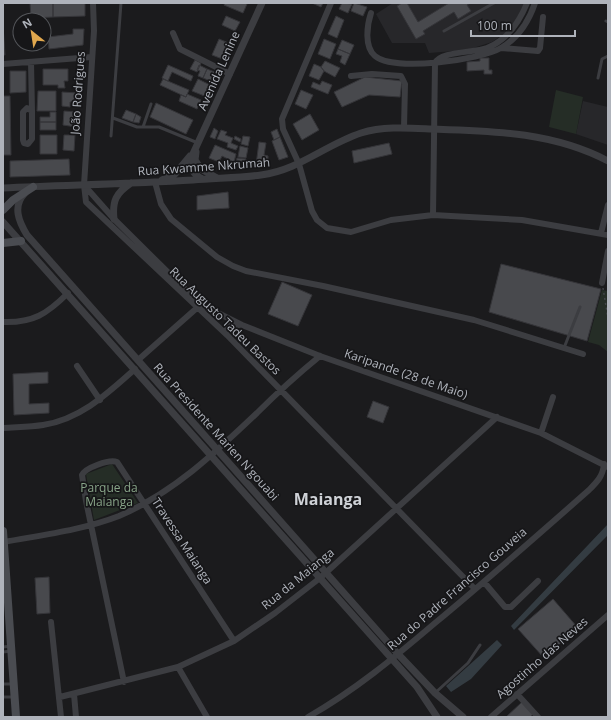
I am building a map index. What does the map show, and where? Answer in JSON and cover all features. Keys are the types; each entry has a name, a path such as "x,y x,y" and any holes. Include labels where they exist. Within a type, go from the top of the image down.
{"main road":[{"path":"3,210 13,200 33,187"},
{"path":"3,243 21,242"},
{"path":"3,531 7,649 14,684 16,717"}],"street":[{"name":"João Rodrigues","path":"84,184 92,57 93,3"},
{"name":"Avenida Lenine","path":"202,179 193,174 190,165 197,146 262,3"},
{"path":"331,3 282,118 283,129 298,164 312,211 317,220 327,228 351,232 391,220 433,215 522,220 608,235"},
{"path":"433,215 433,129 436,59 443,55 478,51 496,43 504,37 522,17 527,3"},
{"path":"371,13 368,24 369,39 370,48 374,56 380,60 392,62 435,63 477,57 501,48 509,42 526,24 535,3"},
{"path":"501,48 538,50 540,48 543,17"},
{"path":"173,33 180,49 230,74"},
{"path":"504,37 509,42"},
{"path":"3,64 92,57"},
{"path":"31,62 32,111 32,139 28,144 24,143 22,140 23,112 27,108 32,111"},
{"path":"351,76 372,74 401,76 405,84 404,128"},
{"name":"Rua Kwamme Nkrumah","path":"3,188 156,182 280,172 346,138 364,132 404,128 496,131 541,137 567,143 608,161"},
{"path":"197,146 195,160 201,168 219,178"},
{"path":"197,146 183,166 175,174 156,182 161,204 171,219 217,257 233,266 246,271 323,286 474,320 583,354"},
{"path":"114,219 113,208 115,197 122,189 131,183"},
{"name":"Rua Augusto Tadeu Bastos","path":"84,184 114,219 280,390 398,508 475,590"},
{"name":"Rua Augusto Tadeu Bastos","path":"84,184 86,202 199,305"},
{"name":"Rua Presidente Marien N'gouabi","path":"33,187 20,200 18,213 22,226 28,235 218,450 417,687 437,717"},
{"path":"601,233 608,204"},
{"name":"Rua Presidente Marien N'gouabi","path":"3,222 212,455 323,575 434,693 463,717"},
{"path":"602,282 608,251"},
{"path":"3,322 24,322 33,319 54,307 68,293"},
{"path":"138,360 199,305"},
{"name":"Karipande (28 de Maio)","path":"199,305 242,325 320,356 540,433 606,465"},
{"path":"227,335 227,326 234,324 242,325"},
{"path":"4,542 49,534 91,524 118,516 144,504 179,482 218,450 280,390 320,356"},
{"path":"77,366 100,400"},
{"path":"3,428 44,425 61,420 86,409 100,400 135,369"},
{"path":"540,433 553,397"},
{"name":"Rua da Maianga","path":"74,694 178,667 234,641 275,613 323,575 497,417"},
{"name":"Travessa Maianga","path":"124,682 82,478 82,474 86,470 115,461 234,641"},
{"name":"Rua do Padre Francisco Gouveia","path":"308,717 356,686 392,659 475,590 589,490 600,478 606,465"},
{"path":"484,582 505,607 511,607 538,581"},
{"name":"Agostinho das Neves","path":"491,717 608,615"},
{"path":"51,622 61,717"},
{"path":"178,667 207,717"},
{"path":"60,697 74,694 76,717"},
{"path":"518,694 538,717"},
{"path":"455,717 463,717"}],"lane":[{"path":"111,136 121,3"},
{"path":"444,31 494,3"},
{"path":"598,78 602,59 608,56"},
{"path":"143,126 151,104"},
{"path":"113,118 131,126 159,127 197,146"},
{"path":"564,348 580,307"},
{"path":"434,693 468,663 480,645"},
{"path":"3,684 14,684"},
{"path":"3,698 15,697"}],"path":[{"path":"602,282 608,318"}],"shaded area":[{"path":"393,3 524,3 519,15 508,31 492,42 467,50 429,53 425,43 392,43 376,14"},
{"path":"583,101 608,107 608,145 576,134"},
{"path":"608,524 608,535 514,630 511,626"},
{"path":"497,640 502,645 471,679 451,692 446,686"}],"green space":[{"path":"556,90 583,97 576,134 549,127"},
{"path":"602,290 608,291 608,352 599,345 588,342"},
{"name":"Parque da Maianga","path":"112,464 138,503 94,520 86,474"}],"building":[{"path":"30,3 53,3 53,17 52,12 31,12"},
{"path":"53,3 85,3 85,16 53,17"},
{"path":"225,3 247,4 243,13 224,5"},
{"path":"312,3 323,3 321,7"},
{"path":"342,3 352,4 348,13 339,9"},
{"path":"354,3 367,7 363,16 351,11"},
{"path":"402,3 407,3 418,22 449,3 470,3 467,5 471,11 458,19 454,12 423,31 425,34 416,39 397,6"},
{"path":"226,16 240,22 235,31 222,25"},
{"path":"336,16 344,20 337,38 328,34"},
{"path":"3,25 5,55 3,55"},
{"path":"73,29 84,29 83,45 52,49 52,37 73,34"},
{"path":"219,39 231,44 225,60 212,55"},
{"path":"324,39 336,44 330,59 318,54"},
{"path":"342,40 354,45 350,54 338,49"},
{"path":"338,49 350,54 345,65 340,62 342,56 336,54"},
{"path":"480,58 489,58 489,70 492,70 492,74 484,74 484,70 467,71 467,62 480,61"},
{"path":"195,60 201,63 197,72 190,69"},
{"path":"325,61 340,68 335,77 324,71 321,67"},
{"path":"314,64 321,67 324,71 319,80 309,76"},
{"path":"168,65 193,76 191,81 172,72 168,81 162,78"},
{"path":"199,65 207,69 203,78 198,76 200,71 197,70"},
{"path":"43,69 68,69 68,81 64,81 65,88 58,88 58,85 43,85"},
{"path":"207,69 217,73 213,82 203,78"},
{"path":"10,71 26,71 26,92 10,93"},
{"path":"365,77 402,81 400,97 369,95 342,107 334,92"},
{"path":"163,79 189,90 186,97 160,85"},
{"path":"198,79 212,86 207,97 192,91"},
{"path":"322,81 332,85 328,94 311,87 313,82 320,85"},
{"path":"301,90 313,95 306,109 295,104"},
{"path":"38,91 56,91 56,111 37,111"},
{"path":"62,92 78,93 78,102 70,102 70,107 62,106"},
{"path":"187,94 201,100 197,109 179,101 181,95 186,97"},
{"path":"3,96 10,96 11,155 3,155"},
{"path":"156,103 193,120 186,134 150,117"},
{"path":"126,110 136,114 133,122 122,118"},
{"path":"64,111 78,112 76,127 63,125"},
{"path":"50,112 56,112 56,122 40,122 40,117 50,117"},
{"path":"136,114 141,117 139,123 133,122"},
{"path":"310,114 319,130 302,140 293,124"},
{"path":"40,122 56,122 56,130 40,130"},
{"path":"214,128 218,131 215,139 210,137"},
{"path":"277,129 280,137 274,140 271,132"},
{"path":"221,130 227,132 225,135 233,138 231,143 238,146 236,150 227,147 228,143 217,139"},
{"path":"40,135 57,135 57,154 40,154"},
{"path":"64,135 75,135 74,151 63,150"},
{"path":"235,136 241,139 240,142 234,139"},
{"path":"243,136 250,137 248,146 241,144"},
{"path":"280,137 288,157 279,160 272,141"},
{"path":"259,142 266,143 264,155 268,156 268,165 256,165"},
{"path":"389,143 392,154 354,163 352,151"},
{"path":"215,145 236,154 234,162 222,156 219,162 209,158"},
{"path":"240,146 248,148 246,158 238,157"},
{"path":"237,158 246,159 245,166 236,165"},
{"path":"69,159 70,175 10,177 10,161"},
{"path":"228,192 229,208 197,210 197,196"},
{"path":"501,264 601,289 587,341 489,312"},
{"path":"282,282 312,295 298,326 268,314"},
{"path":"48,372 48,383 29,384 29,404 49,403 49,413 14,415 13,374"},
{"path":"373,401 389,407 383,423 367,417"},
{"path":"49,577 50,613 37,614 35,578"},
{"path":"553,599 578,628 544,658 518,629"},
{"path":"522,702 533,714 530,717 506,717"}],"district":[{"name":"Maianga","path":"328,499"}]}
